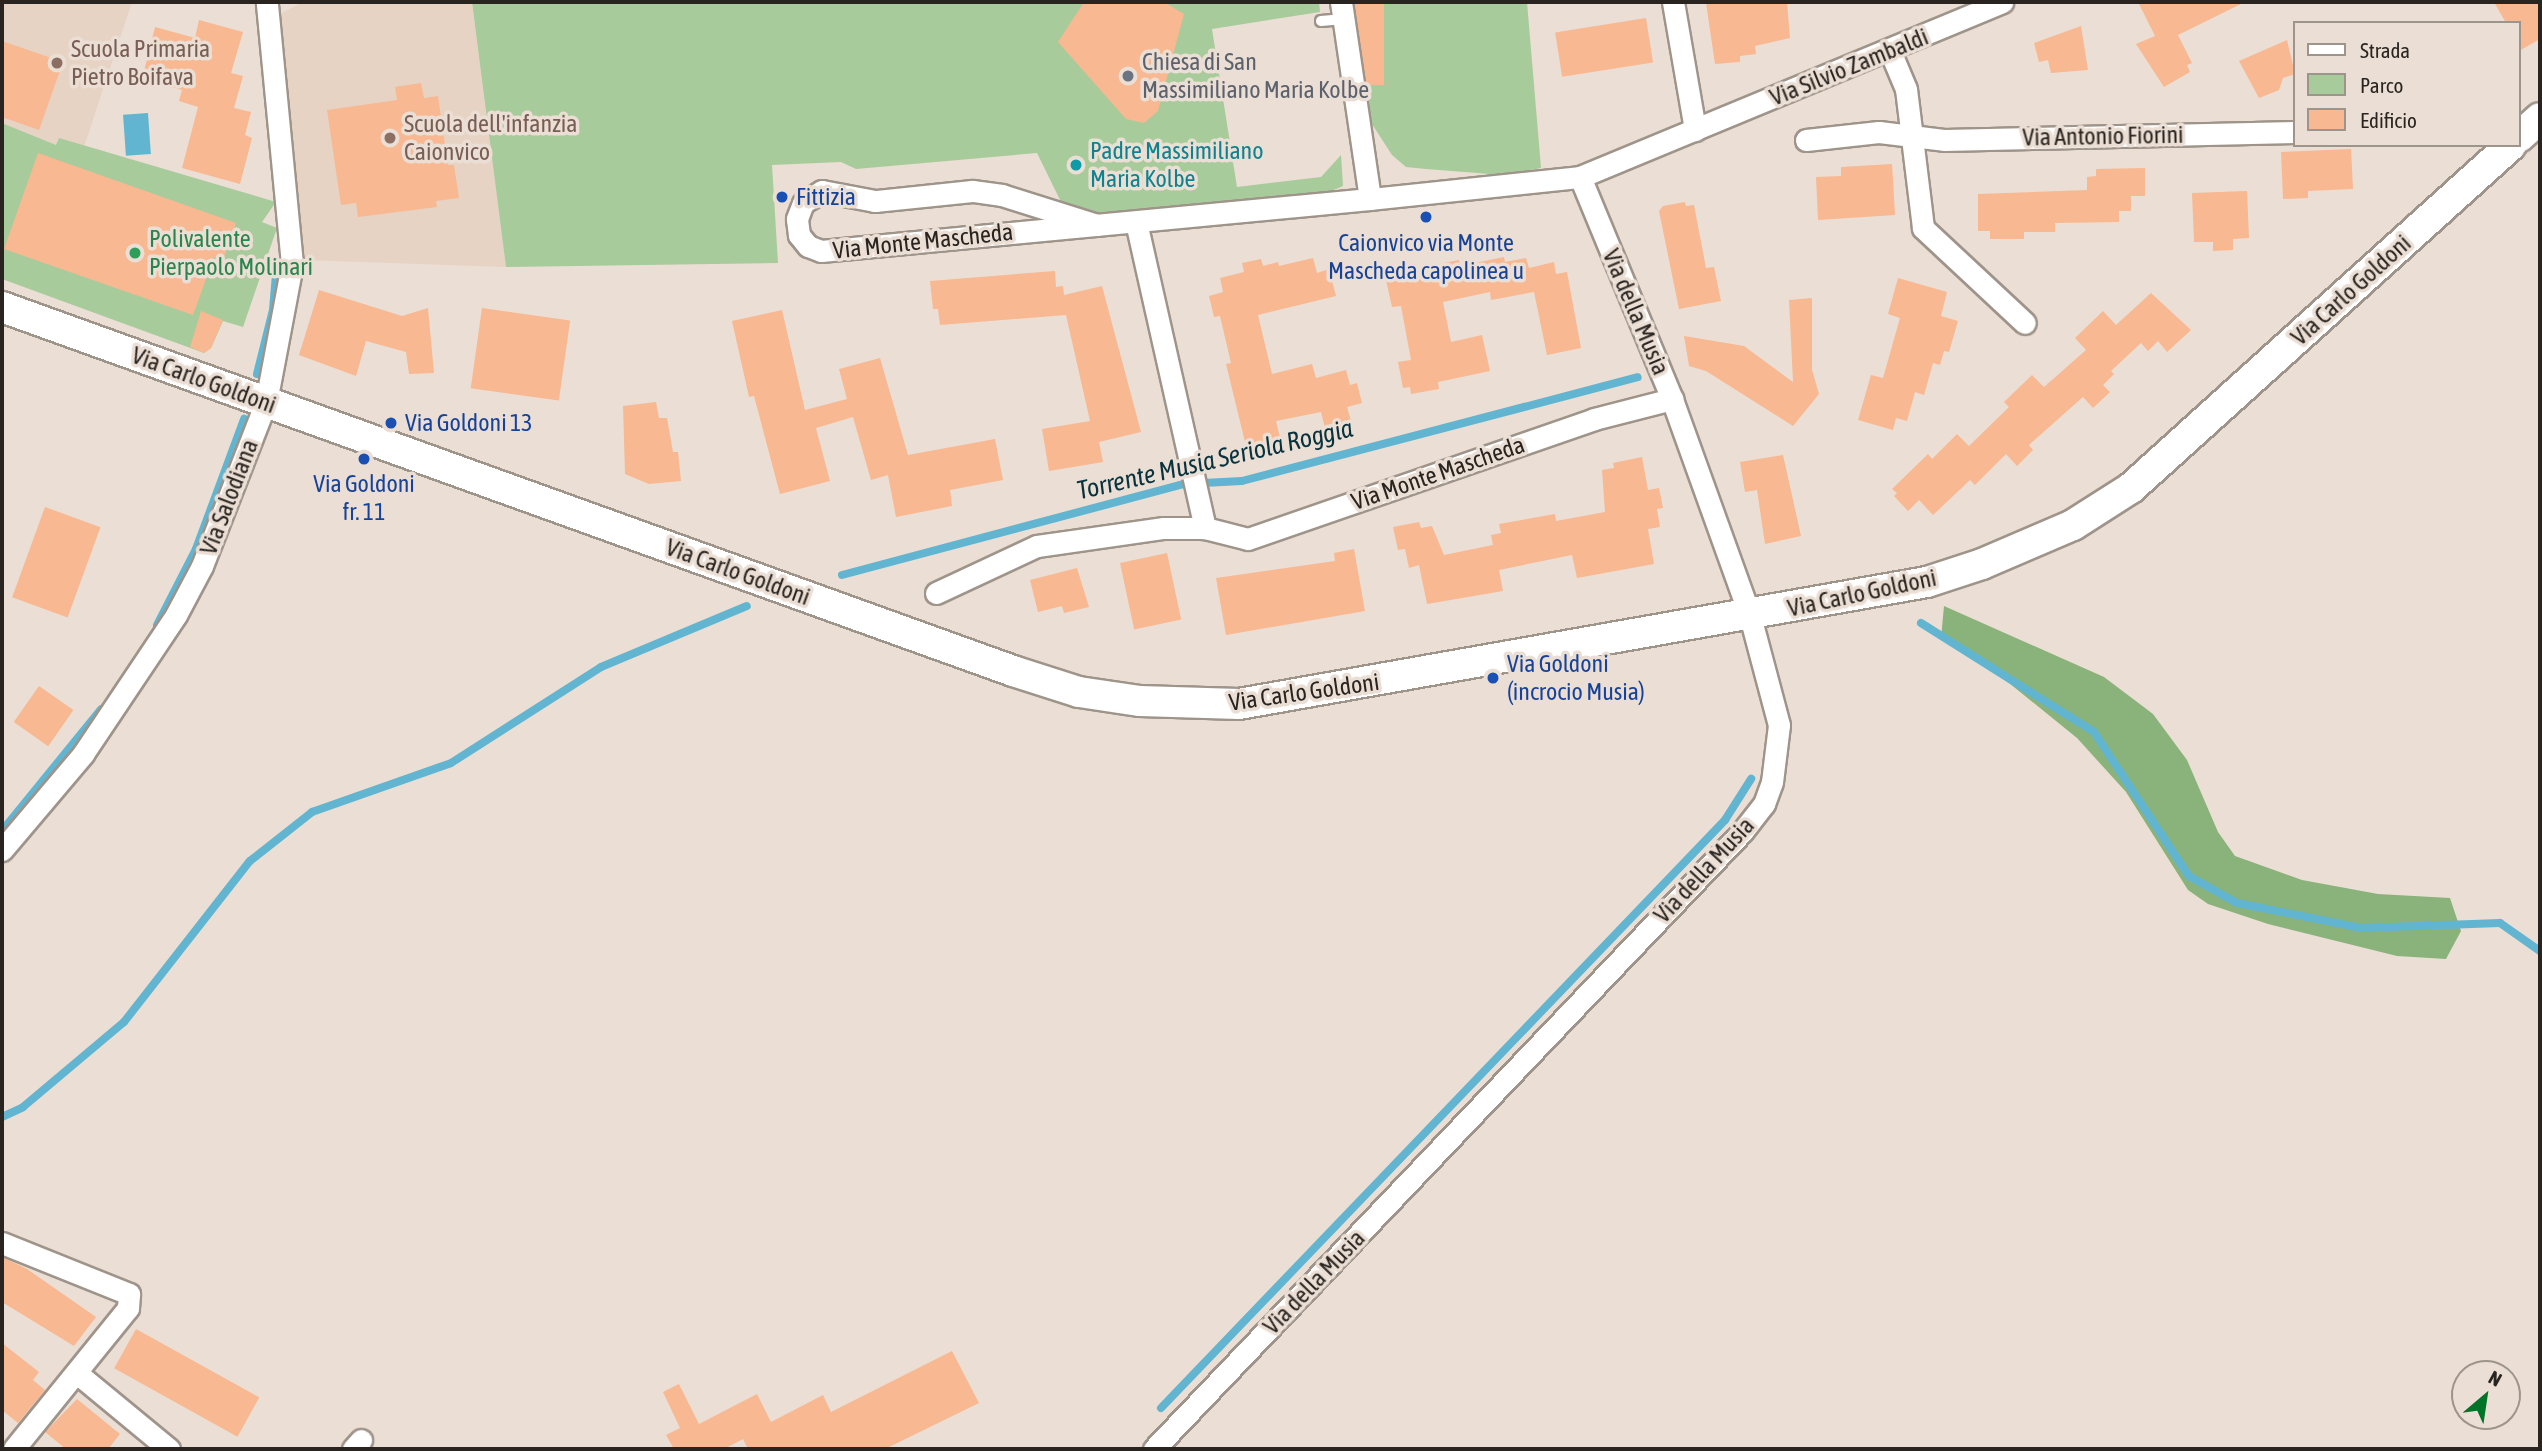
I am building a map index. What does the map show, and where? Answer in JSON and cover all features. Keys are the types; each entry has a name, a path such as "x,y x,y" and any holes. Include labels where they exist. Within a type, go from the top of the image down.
{"street":[{"name":"Via Salodiana","path":"2,850 83,754 176,615 202,566 266,402 292,264 267,2"},
{"path":"1580,177 1695,130 1673,2"},
{"name":"Via Silvio Zambaldi","path":"1695,130 1890,51 2002,2"},
{"path":"1342,10 1370,199"},
{"path":"1890,51 1906,89 1923,228 2025,323"},
{"path":"2521,135 2540,118"},
{"name":"Via Antonio Fiorini","path":"1806,140 1879,132 1944,140 2294,132"},
{"name":"Via Carlo Goldoni","path":"2,307 1013,671 1079,692 1140,701 1239,704 1750,616 1927,582 1982,564 2073,525 2131,488 2509,147"},
{"name":"Via Monte Mascheda","path":"1097,225 1002,195 972,191 875,201 822,191 803,203 797,219 799,235 807,246 821,251 1136,222 1580,177"},
{"name":"Via della Musia","path":"1154,1449 1742,832 1764,804 1777,763 1779,725 1750,616 1672,399 1580,177"},
{"path":"1136,222 1205,528"},
{"name":"Via Monte Mascheda","path":"936,593 1037,546 1164,527 1205,528 1248,539 1594,419 1672,399"},
{"path":"2,1243 129,1294 128,1308 78,1374 14,1449"},
{"path":"78,1374 170,1449"}],"lane":[{"path":"1321,21 1342,10"}],"shaded area":[{"name":"Scuola Primaria Pietro Boifava","path":"2,2 132,2 84,147 59,138 56,145 2,123"},
{"name":"Scuola dell'infanzia Caionvico","path":"303,2 472,2 506,267 304,260 278,15"}],"green space":[{"path":"472,2 1319,2 1320,12 1212,29 1237,187 1321,177 1341,155 1343,186 1322,195 1084,214 1063,206 1037,153 856,169 841,162 772,165 778,263 506,267"},
{"path":"1355,2 1527,2 1541,168 1503,175 1426,169 1406,167 1392,155 1372,124"},
{"name":"Polivalente Pierpaolo Molinari","path":"2,123 56,145 59,138 276,202 262,222 277,228 243,327 223,321 211,348 204,353 2,279"},
{"path":"1944,606 2104,677 2153,714 2187,760 2218,832 2235,856 2302,880 2378,894 2450,898 2461,931 2446,959 2397,956 2268,924 2208,904 2188,890 2126,792 2077,738 2009,683 1941,638"}],"water":[{"path":"148,113 151,154 126,156 123,115"}],"building":[{"name":"Chiesa di San Massimiliano Maria Kolbe","path":"1084,2 1164,2 1184,14 1158,111 1144,123 1126,119 1058,42"},
{"path":"1355,2 1384,2 1384,85 1355,85"},
{"path":"1787,2 1790,38 1755,46 1756,54 1740,56 1740,62 1715,64 1706,3"},
{"path":"2138,2 2245,2 2178,35 2192,63 2187,65 2190,72 2164,87 2136,44 2155,36"},
{"path":"2494,2 2540,2 2540,39 2521,50 2521,21 2505,21"},
{"path":"1646,18 1653,62 1562,77 1555,32"},
{"path":"199,20 243,32 231,73 243,76 234,108 251,112 245,135 252,138 240,184 182,168 198,107 179,101 182,90 142,79 155,27 195,38"},
{"path":"2081,26 2088,70 2051,73 2048,60 2039,62 2034,43"},
{"path":"2287,40 2294,74 2283,78 2279,90 2259,98 2239,61"},
{"path":"2,41 63,62 39,130 2,117"},
{"path":"421,83 424,98 438,96 448,165 454,165 459,198 436,201 437,207 358,217 356,203 341,205 327,110 397,100 395,87"},
{"path":"2351,149 2353,189 2308,191 2308,198 2283,199 2281,152"},
{"path":"38,153 236,223 223,260 214,257 193,315 4,249"},
{"path":"1892,164 1895,215 1818,220 1816,177 1841,176 1841,167"},
{"path":"2145,168 2145,196 2131,196 2131,211 2119,211 2119,222 2055,223 2055,232 2024,232 2024,239 1990,239 1990,231 1978,231 1978,194 2087,190 2087,177 2096,176 2096,169"},
{"path":"2247,191 2249,238 2233,239 2233,250 2213,251 2213,242 2194,242 2192,193"},
{"path":"1685,202 1686,206 1694,205 1706,268 1714,267 1721,301 1679,309 1659,211 1663,206"},
{"path":"1504,257 1505,262 1526,258 1529,268 1554,262 1556,274 1567,272 1581,348 1547,355 1534,292 1491,300 1490,292 1443,302 1451,342 1482,335 1490,371 1438,382 1439,389 1411,394 1410,387 1403,388 1398,362 1411,360 1401,306 1392,307 1386,280 1394,279 1393,273 1459,260 1460,266"},
{"path":"1313,258 1317,273 1329,269 1336,296 1258,315 1272,374 1312,364 1316,378 1346,370 1350,385 1357,383 1362,403 1347,407 1351,421 1325,428 1321,412 1276,421 1280,438 1246,446 1226,364 1231,363 1220,316 1214,317 1209,296 1223,292 1220,278 1244,272 1242,263 1261,259 1263,266 1278,262 1279,266"},
{"path":"1055,271 1056,287 1063,286 1064,295 1102,286 1141,432 1099,442 1103,462 1049,471 1042,429 1090,421 1066,315 940,325 938,309 933,309 930,281"},
{"path":"1898,278 1947,292 1941,316 1958,321 1949,352 1944,351 1940,365 1933,363 1924,395 1915,392 1907,421 1896,418 1893,430 1858,420 1871,375 1883,378 1900,318 1888,314"},
{"path":"319,290 402,316 428,308 434,373 409,374 406,352 366,341 356,376 299,355"},
{"path":"2151,293 2191,330 2167,352 2158,341 2148,351 2141,343 2111,371 2114,374 2103,385 2110,392 2093,408 2083,397 2029,445 2033,450 2017,466 2006,454 1975,485 1970,480 1933,515 1919,500 1908,511 1894,496 1897,493 1892,489 1928,454 1932,459 1957,434 1969,446 2009,407 2004,402 2032,375 2044,387 2086,350 2075,338 2103,311 2116,325"},
{"path":"1812,298 1812,370 1819,394 1793,426 1706,371 1689,366 1684,336 1744,346 1793,382 1789,300"},
{"path":"482,308 570,320 559,401 471,388"},
{"path":"782,310 805,410 847,399 839,369 880,358 908,455 995,439 1003,480 950,490 952,506 896,517 888,475 871,480 853,417 816,428 830,481 780,494 754,396 749,397 732,321"},
{"path":"201,311 223,320 211,348 204,353 190,347"},
{"path":"656,402 659,418 667,418 673,452 678,452 681,481 649,484 625,474 623,406"},
{"path":"1783,455 1801,536 1765,544 1757,490 1745,492 1740,462"},
{"path":"1642,457 1648,490 1659,488 1663,508 1657,509 1660,527 1648,529 1654,564 1577,578 1572,555 1499,570 1503,591 1427,604 1419,565 1409,568 1405,549 1398,550 1393,527 1419,522 1421,528 1432,526 1444,555 1493,545 1491,535 1501,533 1499,524 1555,514 1556,521 1605,512 1602,470 1614,468 1613,463"},
{"path":"45,507 100,527 68,617 12,597"},
{"path":"1354,549 1365,611 1226,635 1216,578 1335,561 1334,553"},
{"path":"1167,553 1181,620 1134,629 1120,563"},
{"path":"1077,568 1089,607 1064,613 1062,606 1038,612 1030,580"},
{"path":"39,686 73,710 48,746 14,722"},
{"path":"2,1257 27,1269 96,1317 74,1346 2,1302"},
{"path":"136,1329 259,1397 238,1437 114,1368"},
{"path":"2,1343 39,1372 33,1380 45,1390 18,1423 2,1410"},
{"path":"952,1351 979,1403 885,1449 748,1449 743,1439 724,1449 674,1449 666,1435 680,1428 663,1392 679,1384 699,1424 757,1394 771,1422 823,1395 831,1412"},
{"path":"77,1399 120,1434 108,1449 66,1449 45,1432"}],"waterway":[{"path":"257,374 273,310 277,262"},
{"name":"Torrente Musia Seriola Roggia","path":"842,575 1184,484 1242,481 1638,377"},
{"path":"157,625 196,549 244,419"},
{"name":"Torrente Musia Seriola Roggia","path":"2,1117 23,1107 124,1022 250,861 312,812 451,763 601,667 747,606"},
{"name":"Torrente Musia Seriola Roggia","path":"1921,623 2094,732 2189,876 2237,903 2361,928 2500,923 2540,951"},
{"path":"2,831 101,709"},
{"path":"1161,1408 1725,820 1751,779"}],"place":[{"name":"Scuola Primaria Pietro Boifava","path":"57,63"},
{"name":"Chiesa di San Massimiliano Maria Kolbe","path":"1128,76"},
{"name":"Scuola dell'infanzia Caionvico","path":"390,138"},
{"name":"Padre Massimiliano Maria Kolbe","path":"1076,165"},
{"name":"Fittizia","path":"782,197"},
{"name":"Caionvico via Monte Mascheda capolinea u","path":"1426,217"},
{"name":"Polivalente Pierpaolo Molinari","path":"135,253"},
{"name":"Via Goldoni 13","path":"391,423"},
{"name":"Via Goldoni fr. 11","path":"364,459"},
{"name":"Via Goldoni (incrocio Musia)","path":"1493,678"}]}
